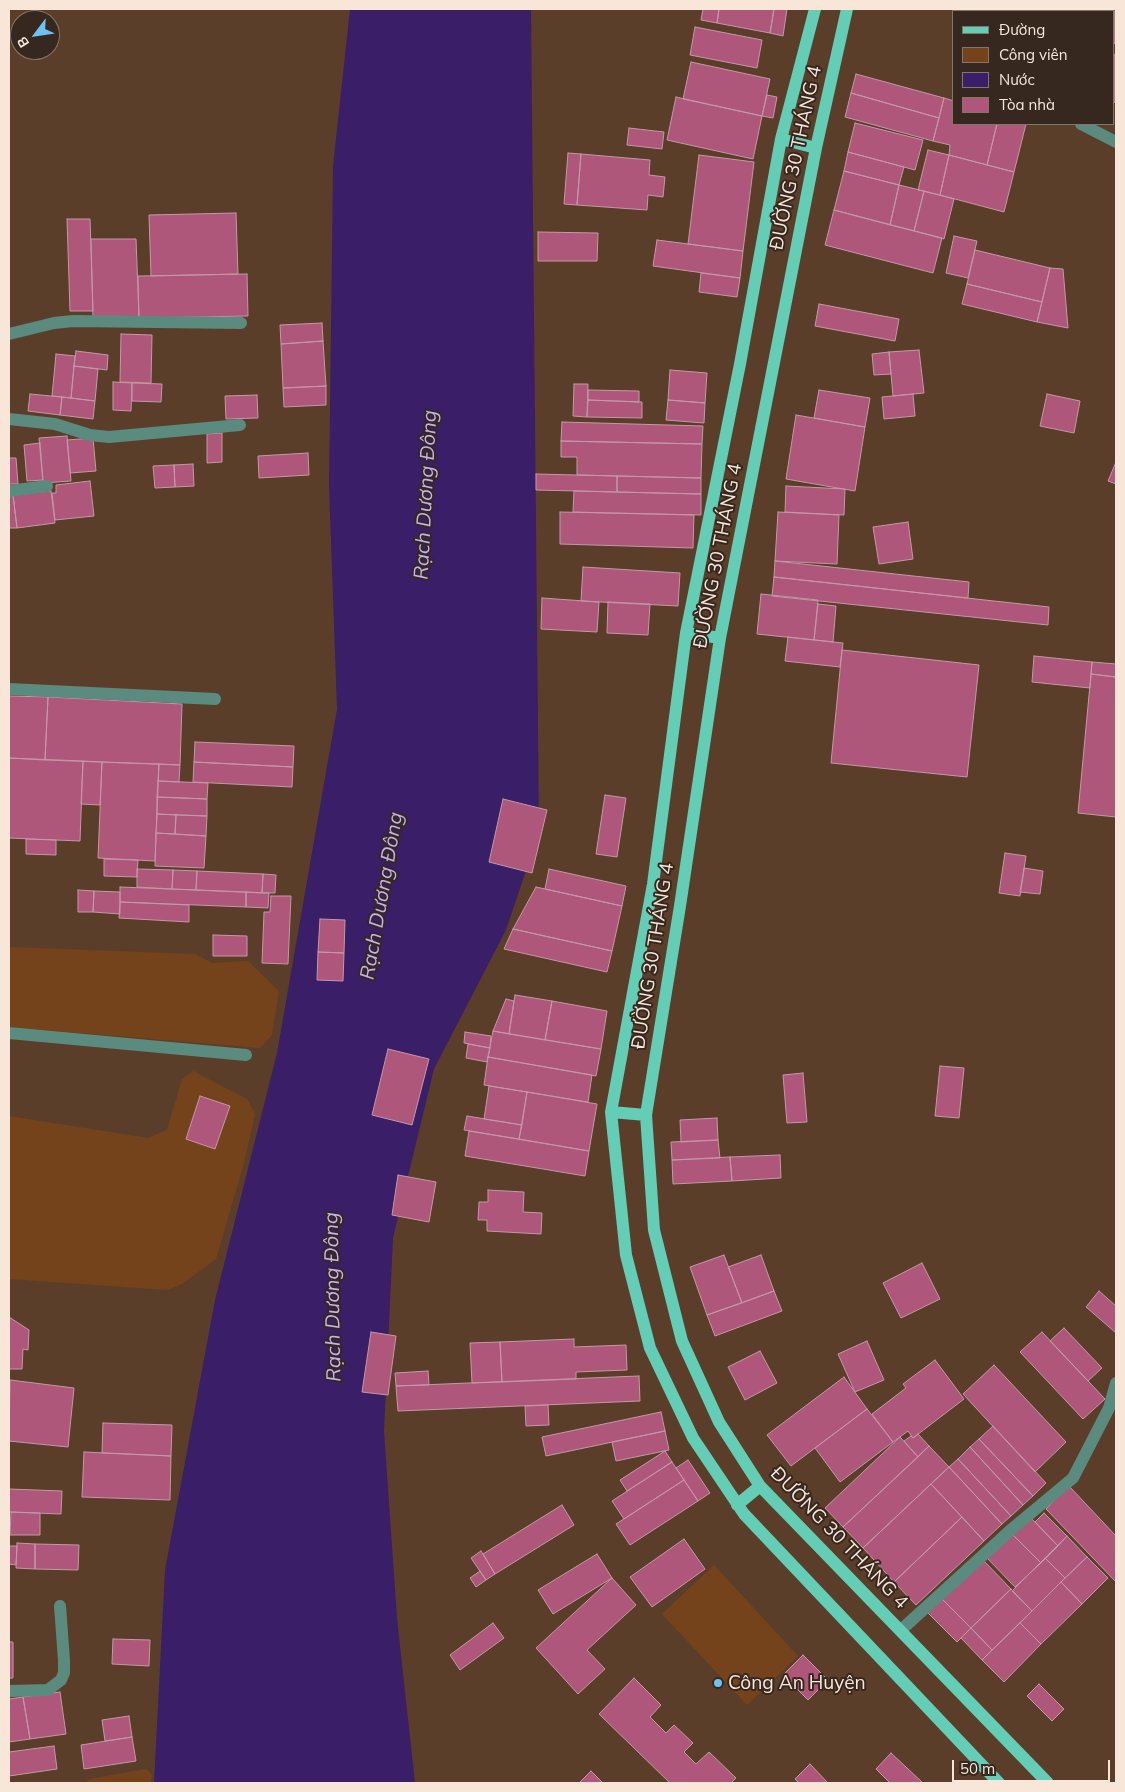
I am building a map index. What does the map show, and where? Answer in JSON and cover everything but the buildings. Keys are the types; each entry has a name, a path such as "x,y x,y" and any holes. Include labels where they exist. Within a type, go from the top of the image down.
{"main road":[{"name":"ĐƯỜNG 30 THÁNG 4","path":"814,9 781,139 740,364 686,633 653,884 611,1112 626,1255 650,1348 693,1438 750,1522 999,1783"},
{"name":"ĐƯỜNG 30 THÁNG 4","path":"847,9 816,148 720,638 682,896 646,1115 654,1230 682,1341 719,1422 760,1486 1048,1783"},
{"path":"781,139 816,148"},
{"path":"686,633 720,638"},
{"path":"611,1112 646,1115"},
{"path":"737,1505 760,1486"}],"street":[{"path":"1084,125 1116,142"},
{"path":"9,334 54,323 73,321 241,323"},
{"path":"9,419 55,424 90,435 109,437 240,425"},
{"path":"9,491 47,486"},
{"path":"9,689 216,699"},
{"path":"9,1033 246,1055"},
{"path":"900,1630 1013,1528 1073,1478 1109,1408 1116,1383"},
{"path":"9,1691 48,1690 61,1680 64,1673 64,1660 60,1606"}],"green space":[{"path":"9,947 195,954 212,963 248,961 279,991 272,1035 260,1048 9,1027"},
{"path":"193,1071 247,1099 255,1114 244,1163 216,1259 182,1284 167,1290 9,1279 9,1116 148,1138 167,1130 182,1079"},
{"path":"714,1565 798,1656 747,1705 662,1614"},
{"path":"146,1769 152,1775 151,1783 85,1783 90,1779"}],"water":[{"name":"Rạch Dương Đông","path":"350,9 531,9 539,832 506,930 434,1069 393,1238 384,1431 397,1618 415,1783 154,1783 165,1570 215,1300 277,1053 337,709 329,486 333,166"}],"place":[{"name":"Công An Huyện","path":"718,1683"}]}
